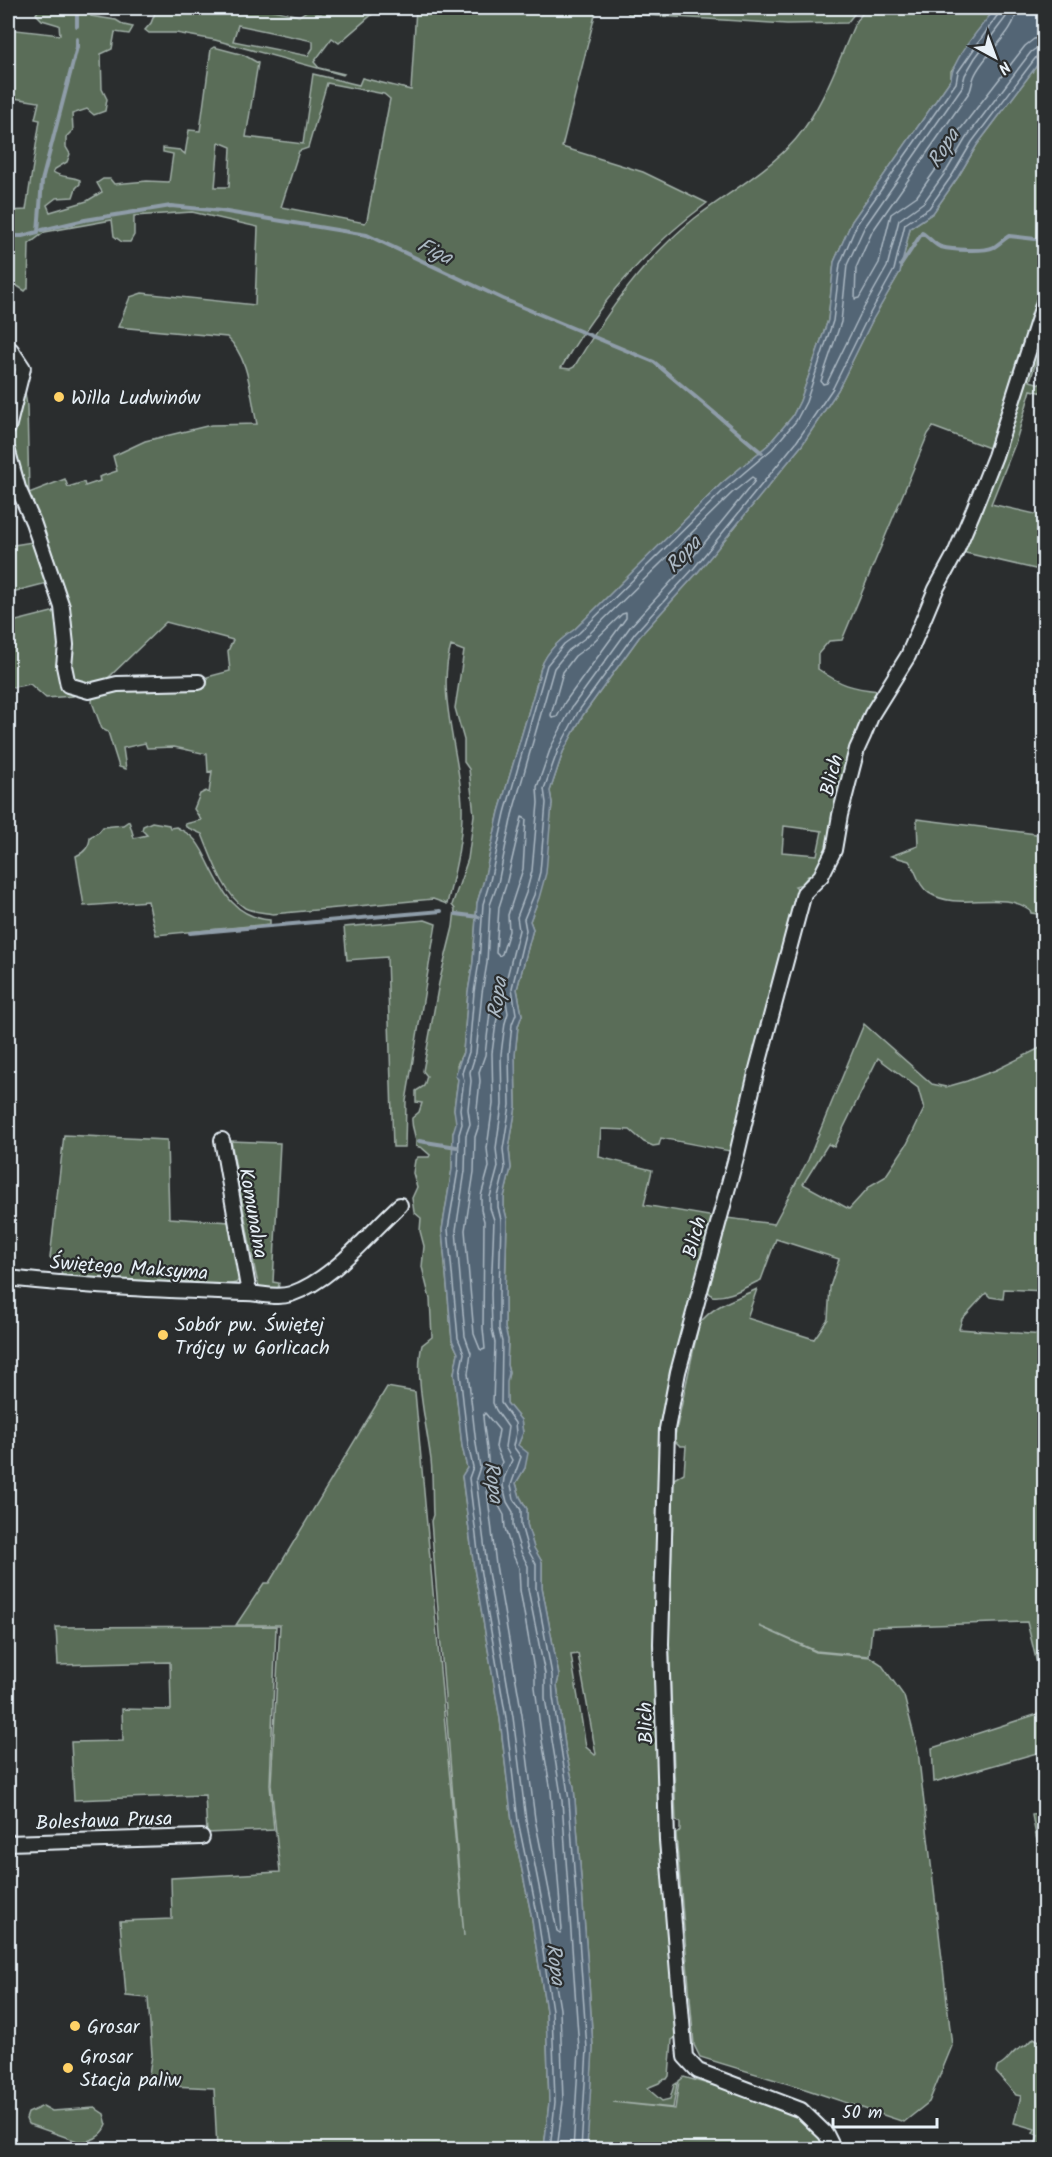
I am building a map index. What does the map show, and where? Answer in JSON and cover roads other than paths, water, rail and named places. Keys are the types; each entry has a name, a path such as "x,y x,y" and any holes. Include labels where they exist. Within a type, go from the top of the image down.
{"street":[{"name":"Blich","path":"834,2150 826,2134 801,2109 698,2072 685,2058 667,1840 661,1644 667,1429 678,1372 737,1154 801,901 804,893 821,876 834,850 840,815 857,749 872,714 908,656 970,518 995,456 1044,302"},
{"path":"8,428 23,368 9,350"},
{"path":"8,452 18,488 33,522 62,608 66,645 64,666 68,685 89,691 117,684 199,682"},
{"name":"Komunalna","path":"222,1140 249,1293"},
{"name":"Świętego Maksyma","path":"8,1278 182,1291 289,1295 311,1285 339,1265 400,1205"},
{"name":"Bolesława Prusa","path":"8,1843 202,1837"}],"water":[{"name":"Ropa","path":"996,8 1044,8 1044,56 977,145 933,213 910,228 900,272 873,319 838,390 802,445 698,572 640,636 583,715 563,752 550,791 552,803 546,873 530,921 533,929 517,989 522,1015 518,1026 515,1055 516,1106 509,1149 511,1168 504,1197 507,1219 505,1328 508,1340 509,1373 507,1403 521,1420 523,1433 518,1445 528,1453 525,1468 516,1483 527,1509 527,1524 534,1548 542,1562 542,1587 559,1676 557,1685 566,1753 574,1787 593,2049 587,2149 544,2149 549,2102 546,2011 531,1914 512,1822 500,1719 474,1568 462,1476 467,1468 462,1446 454,1373 458,1353 452,1340 442,1230 452,1169 453,1133 456,1123 454,1109 458,1079 455,1076 463,1052 477,903 499,812 541,668 547,655 722,483 768,445 792,417 800,401 828,320 834,262 852,221 951,79 962,52"}],"waterway":[{"path":"77,8 77,26"},
{"path":"8,236 22,236 38,232 42,181 77,47 77,39"},
{"name":"Figa","path":"42,230 85,220 171,206 221,211 367,235 503,299 654,362 762,453"},
{"path":"901,265 922,233 939,246 960,250 989,249 1009,236 1044,240"},
{"path":"190,933 441,911"},
{"path":"456,914 479,917"},
{"path":"419,1141 457,1147"}],"place":[{"name":"Willa Ludwinów","path":"59,397"},
{"name":"Sobór pw. Świętej Trójcy w Gorlicach","path":"163,1335"},
{"name":"Grosar","path":"75,2026"},
{"name":"Grosar Stacja paliw","path":"68,2068"}]}
